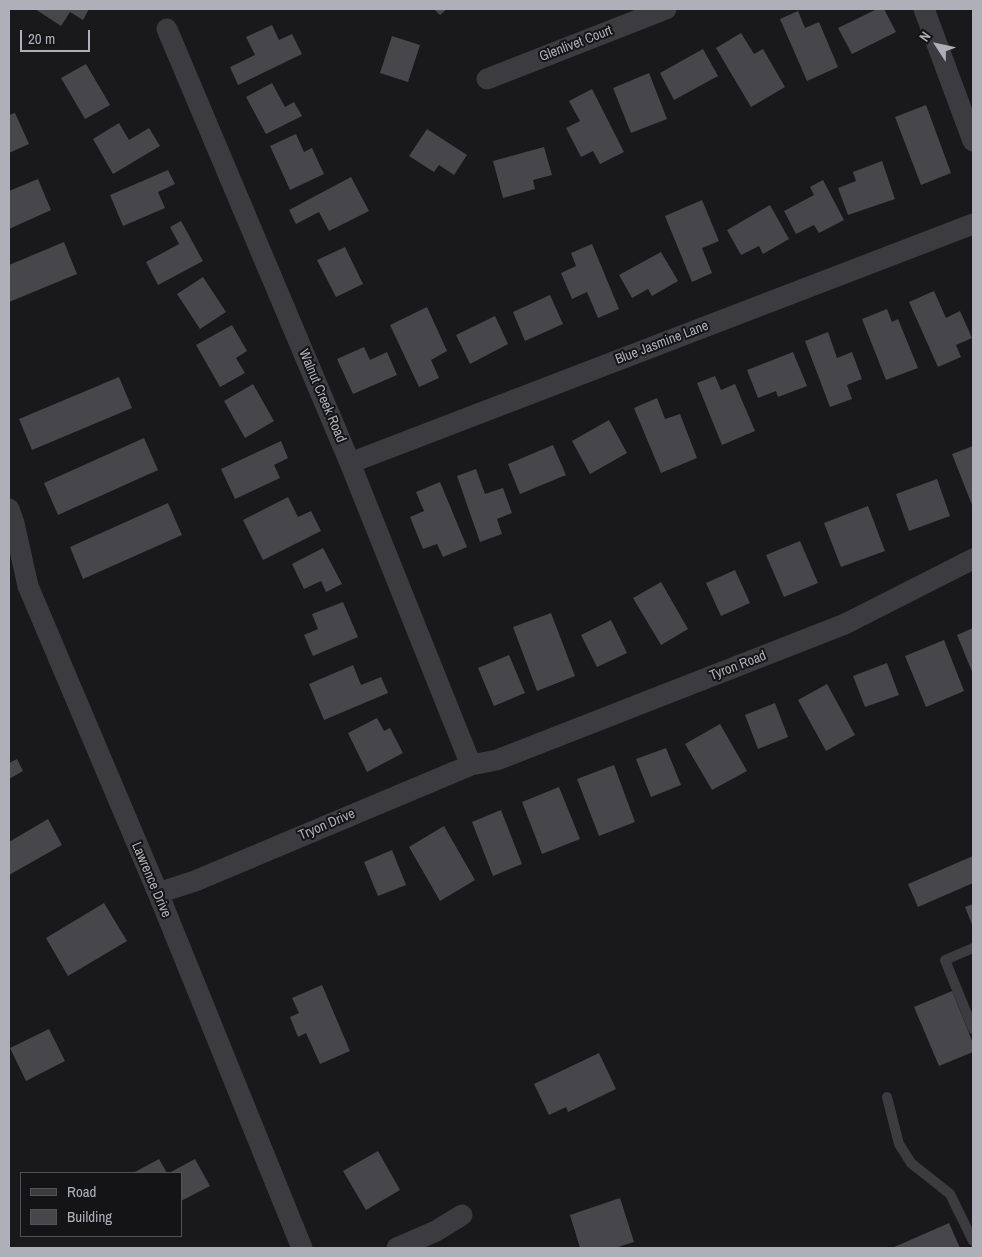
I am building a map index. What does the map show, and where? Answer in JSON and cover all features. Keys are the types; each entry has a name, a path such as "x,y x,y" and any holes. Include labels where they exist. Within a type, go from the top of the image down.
{"street":[{"name":"Glenlivet Court","path":"487,79 666,9"},
{"path":"924,9 973,141"},
{"name":"Walnut Creek Road","path":"167,29 350,463 470,765"},
{"name":"Blue Jasmine Lane","path":"350,463 973,224"},
{"name":"Lawrence Drive","path":"9,509 14,523 28,586 158,894 302,1248"},
{"name":"Tyron Road","path":"497,760 845,624 973,559"},
{"name":"Tryon Drive","path":"158,894 195,881 470,765 497,760"},
{"path":"397,1248 436,1230 462,1215"}],"lane":[{"path":"973,948 945,960 973,1029"},
{"path":"887,1097 899,1144 911,1163 950,1194 973,1241"}],"building":[{"path":"35,9 89,9 83,20 70,12 61,26"},
{"path":"434,9 447,9 440,15"},
{"path":"877,9 884,9 896,32 852,54 838,28"},
{"path":"798,11 805,28 819,22 838,67 807,81 780,19"},
{"path":"272,25 279,40 292,34 302,54 238,85 230,67 255,55 246,37"},
{"path":"741,33 754,54 763,49 785,87 751,107 716,48"},
{"path":"392,36 420,45 408,82 380,73"},
{"path":"703,49 718,76 674,100 660,73"},
{"path":"86,64 110,105 85,119 61,78"},
{"path":"649,73 667,119 631,133 613,88"},
{"path":"272,83 285,107 294,102 302,116 266,134 246,97"},
{"path":"592,89 624,152 600,164 593,151 581,157 566,128 580,121 569,101"},
{"path":"926,105 951,173 921,185 895,117"},
{"path":"15,113 29,144 9,153 9,115"},
{"path":"119,123 129,140 149,128 160,146 113,174 93,139"},
{"path":"427,129 467,155 454,175 439,165 434,172 409,156"},
{"path":"296,134 304,152 312,148 324,174 290,190 270,146"},
{"path":"544,147 552,175 533,180 535,189 503,198 493,161"},
{"path":"882,161 895,199 848,215 838,188 856,181 853,172"},
{"path":"168,170 175,184 158,192 165,208 123,226 110,195"},
{"path":"351,177 369,211 329,231 319,212 296,224 289,210"},
{"path":"38,179 51,210 9,229 9,191"},
{"path":"823,180 844,220 819,233 814,225 796,234 784,211 814,195 810,187"},
{"path":"702,200 719,241 702,248 712,273 692,282 665,216"},
{"path":"770,205 789,239 763,254 759,246 741,255 727,230"},
{"path":"181,221 203,261 158,285 146,262 179,244 170,227"},
{"path":"64,242 77,274 9,302 9,265"},
{"path":"592,244 619,309 598,318 587,292 572,299 561,273 576,266 571,253"},
{"path":"345,247 363,284 336,297 317,260"},
{"path":"661,252 678,281 652,296 648,289 632,298 619,275"},
{"path":"203,277 226,312 200,329 177,294"},
{"path":"934,291 946,318 960,311 972,338 956,345 961,357 938,367 909,302"},
{"path":"550,295 563,324 525,341 513,312"},
{"path":"427,307 447,351 431,360 439,378 419,387 390,325"},
{"path":"887,309 892,322 898,319 918,368 886,380 862,319"},
{"path":"495,316 508,344 470,364 456,335"},
{"path":"232,325 247,351 236,358 245,373 220,387 196,345"},
{"path":"828,332 837,358 852,352 862,379 847,385 852,399 830,407 805,341"},
{"path":"364,347 370,360 387,352 397,375 353,394 337,359"},
{"path":"793,352 807,386 778,397 776,391 758,398 747,370"},
{"path":"715,376 721,390 735,384 755,431 722,445 697,383"},
{"path":"119,377 132,408 32,450 19,419"},
{"path":"253,384 274,421 245,438 224,401"},
{"path":"657,398 665,419 680,414 697,458 661,473 634,408"},
{"path":"609,420 627,453 590,474 572,441"},
{"path":"144,438 158,470 58,515 44,483"},
{"path":"281,441 288,458 274,465 280,478 235,499 221,469"},
{"path":"553,445 566,475 520,494 508,464"},
{"path":"973,446 973,505 972,505 952,454"},
{"path":"476,469 485,494 503,488 512,513 497,519 502,534 480,542 457,476"},
{"path":"937,479 950,516 909,531 896,494"},
{"path":"440,482 467,547 443,557 437,544 423,549 410,517 424,511 416,492"},
{"path":"288,497 298,517 311,511 321,531 263,560 243,520"},
{"path":"168,503 182,535 83,579 70,547"},
{"path":"868,506 885,551 841,567 824,523"},
{"path":"800,541 818,583 784,597 766,555"},
{"path":"323,548 342,584 326,592 321,581 304,589 292,564"},
{"path":"735,570 750,603 721,616 706,583"},
{"path":"661,582 688,629 661,645 633,598"},
{"path":"343,602 358,637 313,656 304,635 318,629 312,614"},
{"path":"551,613 575,676 537,691 513,627"},
{"path":"611,620 627,653 597,667 581,635"},
{"path":"973,628 973,674 957,635"},
{"path":"944,640 964,691 926,707 905,656"},
{"path":"509,655 525,693 494,706 478,668"},
{"path":"887,663 899,695 865,707 853,676"},
{"path":"353,665 361,685 381,677 388,693 324,720 309,684"},
{"path":"827,684 855,735 826,751 798,700"},
{"path":"775,703 788,737 758,749 745,715"},
{"path":"377,718 384,731 390,728 403,753 367,772 348,733"},
{"path":"720,724 747,771 712,790 685,744"},
{"path":"666,748 681,785 651,797 636,759"},
{"path":"17,759 23,771 9,779 9,763"},
{"path":"614,765 635,822 599,836 577,779"},
{"path":"559,787 580,839 542,854 522,802"},
{"path":"501,810 522,864 493,876 472,822"},
{"path":"48,819 62,845 9,875 9,842"},
{"path":"444,826 475,880 440,901 409,847"},
{"path":"392,850 406,885 378,896 364,862"},
{"path":"973,856 973,883 918,907 908,884"},
{"path":"104,903 127,941 68,976 46,938"},
{"path":"973,904 973,927 965,907"},
{"path":"322,985 350,1051 320,1064 306,1033 298,1037 290,1017 299,1013 292,998"},
{"path":"952,991 973,1043 973,1052 939,1066 914,1007"},
{"path":"49,1029 65,1061 26,1081 10,1048"},
{"path":"599,1053 616,1089 568,1112 566,1107 549,1115 534,1084"},
{"path":"378,1151 400,1190 366,1210 343,1171"},
{"path":"159,1159 166,1172 135,1172"},
{"path":"195,1159 210,1186 182,1200 182,1172 171,1172"},
{"path":"620,1198 634,1242 615,1248 580,1248 570,1215"},
{"path":"949,1223 960,1248 892,1248"}]}
